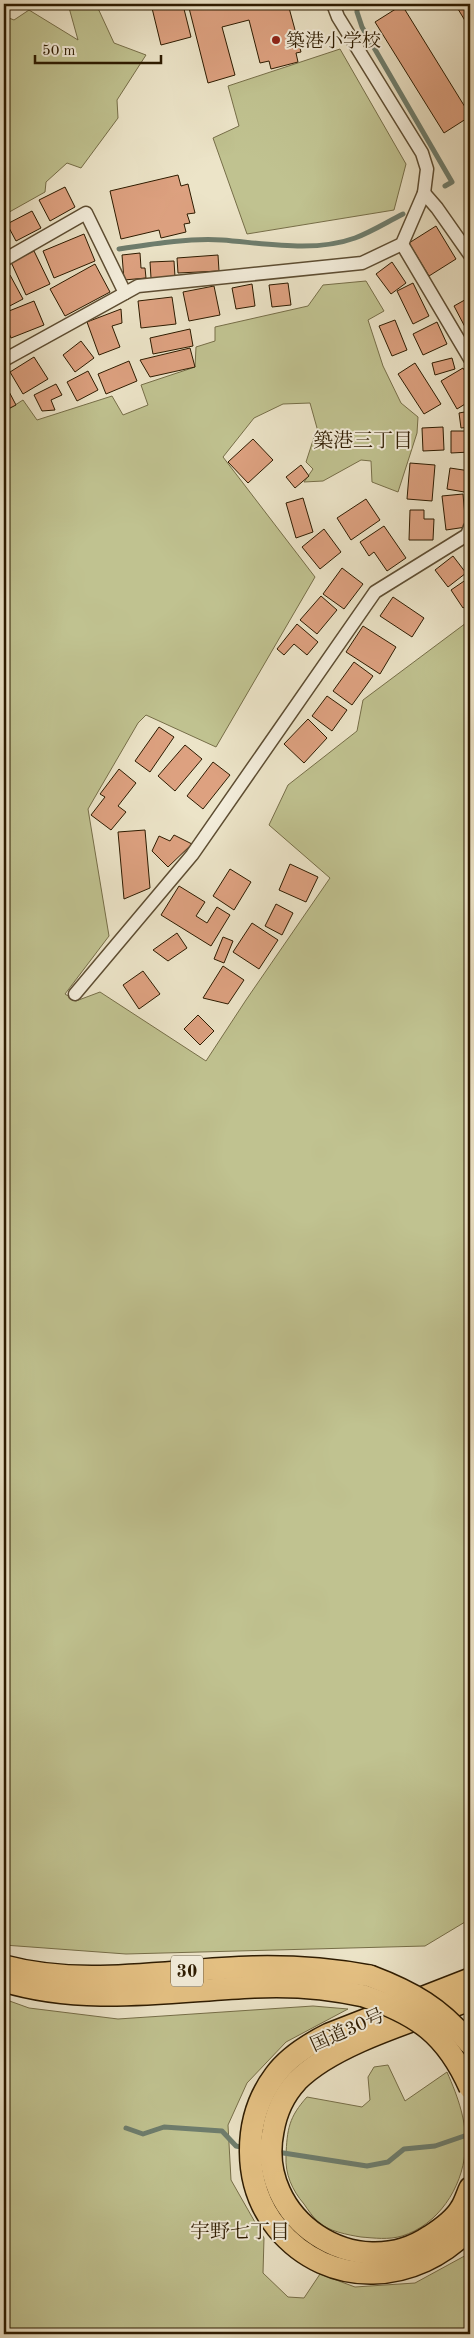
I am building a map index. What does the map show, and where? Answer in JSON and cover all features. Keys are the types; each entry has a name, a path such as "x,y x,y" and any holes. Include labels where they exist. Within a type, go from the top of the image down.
{"highway":[{"name":"国道30号","path":"4,1966 59,1976 94,1977 287,1966 330,1969 367,1986 390,2005 419,2021 442,2040 460,2064 470,2088"},
{"name":"国道30号","path":"470,1979 328,2034 288,2060 274,2075 262,2097 254,2117 250,2141 251,2163 256,2187 276,2227 294,2245 337,2268 365,2273 398,2271 436,2256 457,2232 461,2209 470,2188"},
{"name":"国道30号","path":"4,1981 49,1992 119,1996 256,1986 328,1988 397,1986 436,2008 456,2026 470,2044"},
{"name":"国道30号","path":"457,2232 425,2239 402,2250 363,2253 344,2249 326,2242 307,2229 291,2212 280,2196 273,2171 270,2145 275,2117 284,2098 296,2082 333,2054 470,2000"}],"street":[{"path":"4,360 138,286 362,263 402,244 424,193 427,169 422,153 338,17 333,4"},
{"path":"424,193 438,208 470,255"},
{"path":"4,260 86,213 125,293"},
{"path":"402,244 470,359"},
{"path":"75,994 192,855 375,592 467,535 470,527"}],"green space":[{"path":"68,4 96,4 114,43 146,55 117,100 118,118 81,168 67,163 46,182 45,192 4,215 4,16 14,20 29,10 78,40"},
{"path":"340,49 406,164 394,210 247,234 213,138 239,126 228,86"},
{"path":"366,281 384,311 368,320 383,366 401,403 418,417 417,433 398,492 372,482 371,461 361,460 323,481 304,482 313,469 306,462 317,428 310,403 283,404 254,418 223,457 315,577 216,747 146,715 138,723 88,809 109,936 65,994 76,1001 100,992 206,1061 330,878 269,825 288,785 357,731 363,700 470,620 470,1919 425,1946 126,1954 4,1945 4,412 23,400 37,420 112,396 123,415 148,405 141,385 195,367 196,347 215,341 215,327 308,306 323,285"},
{"path":"4,1999 29,2008 118,2019 313,2006 348,2009 286,2042 247,2083 228,2125 231,2180 264,2238 263,2273 288,2297 304,2298 320,2274 355,2287 415,2283 470,2253 470,2334 4,2334"},
{"path":"388,2065 405,2101 447,2072 464,2121 466,2142 459,2179 446,2203 437,2214 415,2231 402,2236 387,2238 361,2237 338,2232 327,2228 316,2220 290,2182 286,2163 287,2138 290,2124 296,2111 307,2097 362,2107 370,2100 368,2077 374,2067"}],"building":[{"path":"151,4 187,4 183,5 191,37 161,45"},
{"name":"築港小学校","path":"188,4 288,4 301,52 296,53 298,62 271,69 269,61 260,63 249,20 222,27 235,75 208,83"},
{"path":"455,4 470,4 470,29"},
{"path":"402,5 465,107 470,104 470,119 469,117 444,133 375,22"},
{"path":"178,175 181,186 188,184 195,213 187,214 190,223 184,224 186,232 161,238 159,230 121,239 110,191"},
{"path":"65,187 75,207 50,221 39,200"},
{"path":"32,211 41,228 16,241 7,224"},
{"path":"436,226 456,259 429,276 409,243"},
{"path":"84,234 95,261 54,278 43,251"},
{"path":"34,251 50,284 26,295 11,262"},
{"path":"140,253 141,268 145,268 146,278 124,280 122,255"},
{"path":"218,255 219,271 178,273 177,258"},
{"path":"174,261 175,277 151,278 150,262"},
{"path":"392,262 406,283 391,294 376,274"},
{"path":"95,264 110,292 65,316 50,289"},
{"path":"10,275 23,299 4,309 4,278"},
{"path":"288,283 291,305 272,307 269,285"},
{"path":"413,283 429,316 413,324 397,291"},
{"path":"252,284 255,306 236,309 232,288"},
{"path":"214,286 220,315 189,321 183,292"},
{"path":"172,297 176,324 141,328 138,301"},
{"path":"470,297 470,324 465,327 454,306"},
{"path":"34,301 44,325 11,338 4,321 4,313"},
{"path":"121,309 122,323 112,326 120,347 99,355 87,322"},
{"path":"395,320 407,350 392,356 379,326"},
{"path":"437,322 447,344 423,355 413,334"},
{"path":"190,329 193,346 153,354 150,338"},
{"path":"81,341 94,358 75,372 63,355"},
{"path":"190,348 195,367 150,377 140,360"},
{"path":"34,357 48,379 23,394 10,372"},
{"path":"452,358 455,369 435,375 432,363"},
{"path":"129,361 137,381 106,394 98,374"},
{"path":"415,363 441,404 424,414 398,374"},
{"path":"463,368 470,380 470,401 457,409 441,381"},
{"path":"88,371 98,390 77,401 67,382"},
{"path":"4,382 16,405 4,411"},
{"path":"56,384 62,395 51,400 55,410 42,411 34,395"},
{"path":"470,411 470,427 461,428 459,413"},
{"path":"443,427 444,450 423,451 422,428"},
{"path":"451,431 470,431 470,452 451,453"},
{"path":"253,439 273,460 248,483 228,462"},
{"path":"410,463 435,465 432,501 407,499"},
{"path":"301,465 309,476 295,488 286,477"},
{"path":"450,468 470,471 470,493 447,489"},
{"path":"463,494 466,527 446,530 442,496"},
{"path":"303,498 313,532 296,538 286,503"},
{"path":"366,499 380,520 351,540 337,518"},
{"path":"410,510 424,510 424,519 434,519 433,540 409,540"},
{"path":"384,526 406,558 387,571 374,552 369,556 360,542"},
{"path":"324,529 341,552 320,569 302,547"},
{"path":"453,556 466,573 448,587 435,570"},
{"path":"342,568 363,584 344,609 323,594"},
{"path":"470,577 470,603 463,608 451,590"},
{"path":"321,596 337,610 317,634 300,620"},
{"path":"393,597 424,618 412,637 380,616"},
{"path":"297,624 318,642 307,655 294,644 284,655 277,649"},
{"path":"363,626 396,647 380,674 346,652"},
{"path":"354,662 373,676 352,705 333,691"},
{"path":"327,696 347,710 332,731 312,716"},
{"path":"308,719 327,738 304,763 284,744"},
{"path":"159,727 174,737 150,772 135,761"},
{"path":"185,745 202,759 175,791 158,776"},
{"path":"213,762 230,775 203,809 187,796"},
{"path":"119,769 136,783 118,806 126,812 111,830 91,815 105,797 100,794"},
{"path":"145,830 150,888 124,899 118,832"},
{"path":"174,835 192,844 168,867 152,851 159,836 170,841"},
{"path":"290,864 318,877 306,902 279,890"},
{"path":"230,869 251,882 234,910 213,896"},
{"path":"179,886 205,902 196,916 207,923 217,907 230,915 211,946 161,915"},
{"path":"276,904 293,913 282,935 265,926"},
{"path":"252,923 278,940 259,969 233,952"},
{"path":"177,933 187,948 168,961 153,950"},
{"path":"223,937 233,941 224,963 214,959"},
{"path":"223,966 244,980 228,1004 203,998"},
{"path":"143,971 160,994 139,1009 123,985"},
{"path":"198,1015 214,1031 200,1045 184,1029"}],"waterway":[{"path":"357,4 357,12 362,27 452,182 445,186"},
{"path":"119,249 196,240 222,240 288,246 323,245 355,238 403,214"},
{"path":"126,2128 143,2134 164,2127 222,2131 236,2146 246,2148"},
{"path":"277,2152 367,2166 388,2162 404,2149 435,2146 470,2134"}],"place":[{"name":"築港小学校","path":"276,40"}],"district":[{"name":"築港三丁目","path":"363,440"},
{"name":"宇野七丁目","path":"240,2231"}]}
